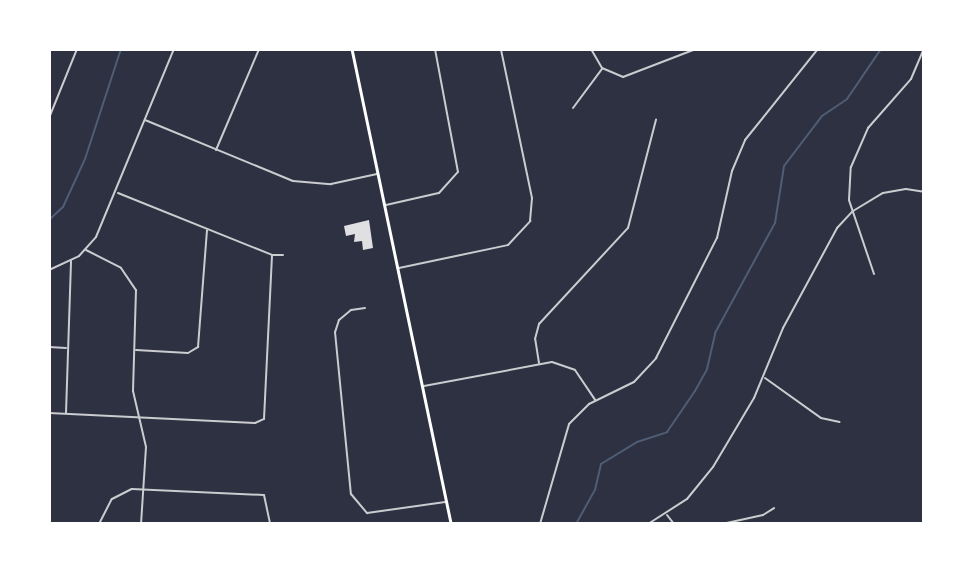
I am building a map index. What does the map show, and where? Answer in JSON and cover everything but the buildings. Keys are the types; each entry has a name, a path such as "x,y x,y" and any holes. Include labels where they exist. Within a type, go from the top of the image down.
{"main road":[{"path":"352,49 451,524"}],"street":[{"path":"49,118 77,49"},
{"path":"49,270 71,261 86,250 116,192 174,49"},
{"path":"216,151 259,49"},
{"path":"384,205 439,193 458,172 435,49"},
{"path":"398,268 508,245 530,221 532,198 501,49"},
{"path":"590,49 602,68 629,76 696,49"},
{"path":"540,524 563,436 574,417 596,400 634,382 656,358 717,238 732,171 745,140 818,49"},
{"path":"874,274 853,211 848,182 859,145 871,122 911,79 924,49"},
{"path":"573,108 602,68"},
{"path":"145,120 300,183 331,184 378,174"},
{"path":"539,363 535,338 539,324 628,228 656,120"},
{"path":"648,524 667,514 705,479 764,377 825,247 853,211 892,190 924,192"},
{"path":"116,192 272,256 283,255"},
{"path":"135,350 188,352 198,347 207,230"},
{"path":"86,250 121,268 133,281 133,391 145,440 141,524"},
{"path":"49,413 254,423 266,416 272,256"},
{"path":"66,414 71,261"},
{"path":"365,308 351,310 339,320 335,332 351,494 367,513 446,502"},
{"path":"49,347 67,348"},
{"path":"424,386 539,363 558,363 575,370 596,400"},
{"path":"764,377 821,418 840,422"},
{"path":"99,524 115,495 125,490 144,490 264,495 270,524"},
{"path":"722,524 763,515 774,508"},
{"path":"667,514 674,524"}],"waterway":[{"path":"49,220 63,207 85,159 121,49"},
{"path":"576,524 595,490 601,464 637,442 667,432 695,391 707,369 715,333 775,223 784,166 822,116 847,99 881,49"}]}
